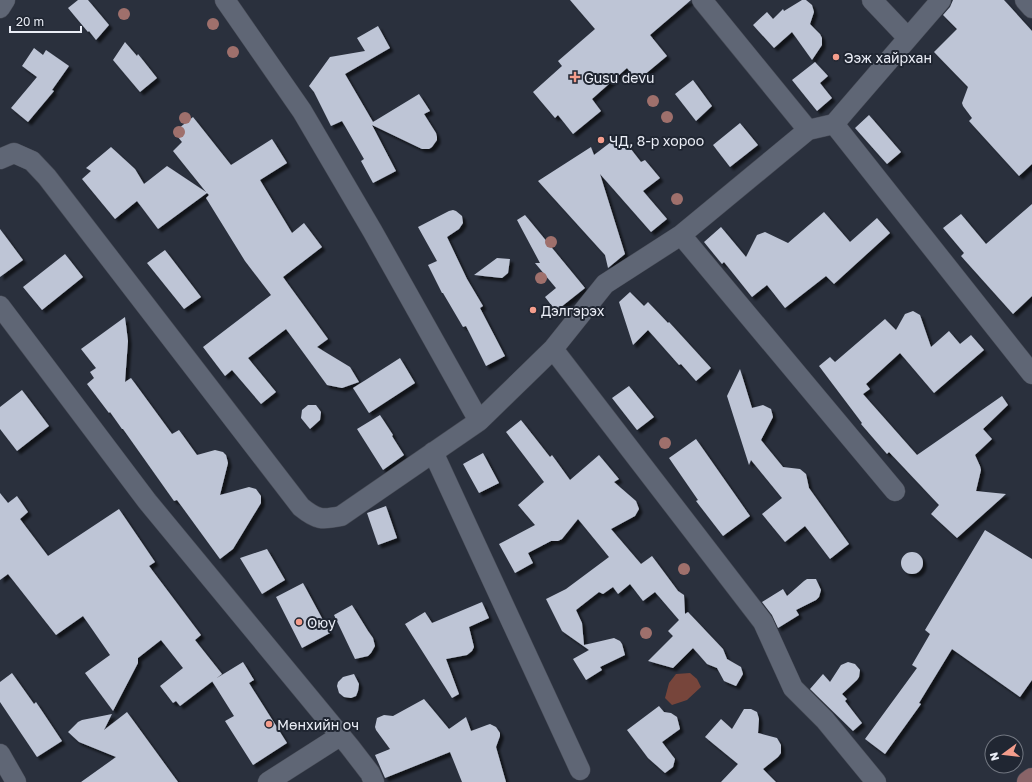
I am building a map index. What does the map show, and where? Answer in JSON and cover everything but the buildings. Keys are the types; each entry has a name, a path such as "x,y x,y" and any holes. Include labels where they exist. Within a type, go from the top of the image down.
{"main road":[{"path":"1028,782 1032,779"}],"street":[{"path":"0,8 5,0"},
{"path":"225,0 302,111 373,232 479,421"},
{"path":"702,0 808,130"},
{"path":"872,0 908,38"},
{"path":"0,159 14,153 32,161 47,177 301,507 312,516 324,520 341,516 479,421 553,349 604,284 681,235 808,130 834,124 941,0"},
{"path":"1025,0 1032,8"},
{"path":"834,124 1032,374"},
{"path":"681,235 895,491"},
{"path":"0,306 147,501 370,773 374,782"},
{"path":"553,349 763,622 793,688 825,720 876,782"},
{"path":"433,452 580,770"},
{"path":"268,782 340,736"},
{"path":"0,754 16,782"}],"shaded area":[{"path":"690,673 697,679 701,687 687,700 672,705 665,698 669,683 676,674"}],"place":[{"name":"Ээж хайрхан","path":"836,57"},
{"name":"Gusu devu","path":"575,77"},
{"name":"ЧД, 8-р хороо","path":"601,140"},
{"name":"Дэлгэрэх","path":"533,310"},
{"name":"Оюу","path":"299,622"},
{"name":"Мөнхийн оч","path":"269,724"}]}
